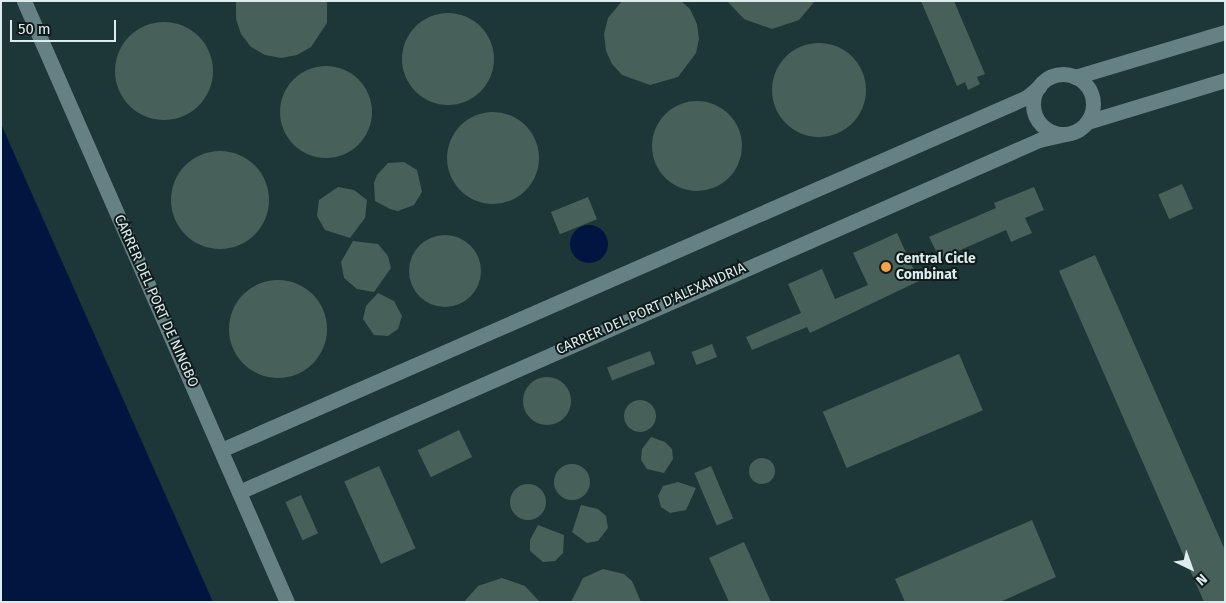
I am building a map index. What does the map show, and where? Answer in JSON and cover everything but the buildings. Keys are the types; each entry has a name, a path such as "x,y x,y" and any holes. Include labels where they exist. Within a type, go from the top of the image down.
{"street":[{"name":"CARRER DEL PORT DE NINGBO","path":"24,1 287,602"},
{"path":"221,450 1027,97 1057,75 1075,77 1225,32"},
{"path":"1075,77 1087,86 1093,100 1087,122"},
{"path":"1039,87 1033,105 1035,115 1047,130 1065,134 1080,129 1087,122 1225,80"},
{"name":"CARRER DEL PORT D'ALEXANDRIA","path":"239,492 1039,140 1065,134"}],"water":[{"path":"1,124 213,602 1,602"},
{"path":"589,225 603,230 608,244 603,258 589,263 575,258 570,244 575,230"}],"place":[{"name":"Central Cicle Combinat","path":"886,267"}]}
